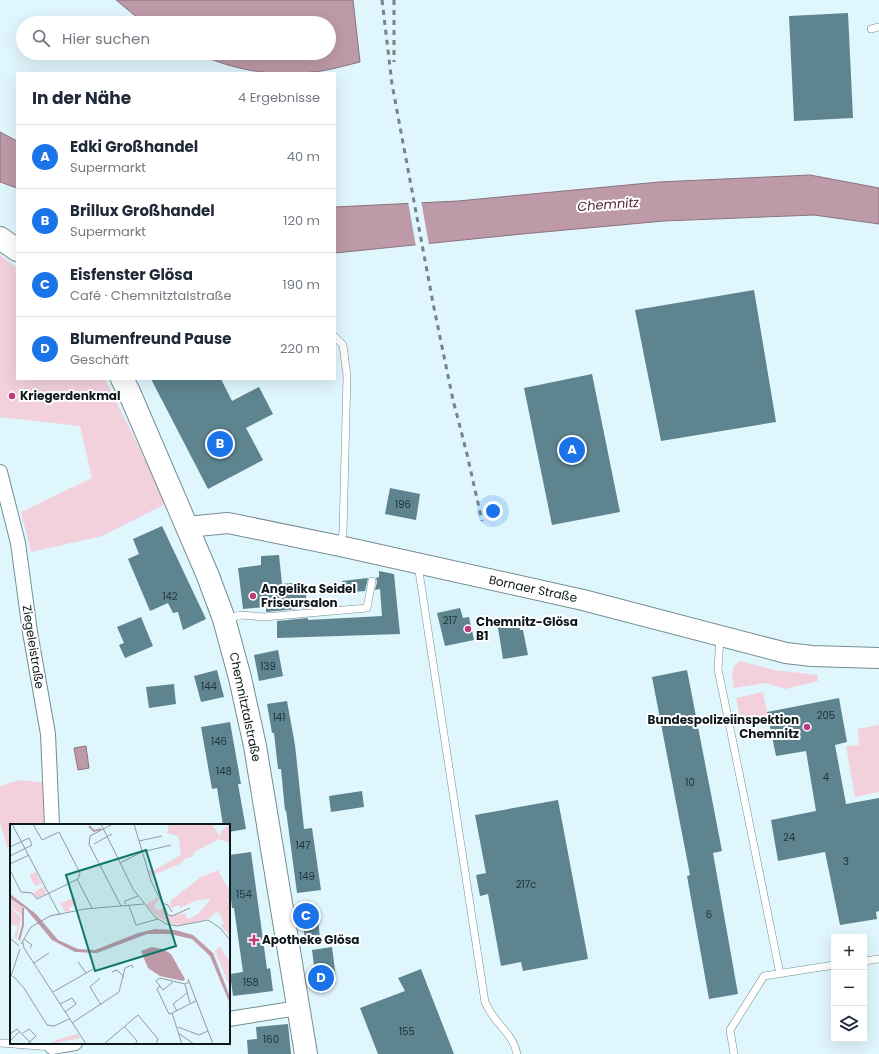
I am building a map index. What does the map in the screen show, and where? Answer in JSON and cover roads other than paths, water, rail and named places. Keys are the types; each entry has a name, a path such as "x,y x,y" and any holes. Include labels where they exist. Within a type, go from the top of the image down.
{"main road":[{"path":"0,238 16,249"},
{"name":"Chemnitztalstraße","path":"122,380 208,576 224,619 248,709 306,1054"},
{"name":"Bornaer Straße","path":"187,527 228,523 340,546 583,600 638,613 763,647 812,656 879,658"}],"street":[{"name":"Ziegeleistraße","path":"0,472 18,543 30,632 48,734 52,824"},
{"path":"230,1019 298,1008"},
{"path":"52,1048 70,1044"}],"lane":[{"path":"870,29 879,27"},
{"path":"336,338 343,345 347,376 343,533 340,546"},
{"path":"418,564 486,1002 492,1014 516,1047 517,1054"},
{"path":"224,619 241,615 264,617 367,608 372,581"},
{"path":"720,636 718,669 780,974"},
{"path":"867,960 879,958"},
{"path":"734,1054 730,1030 764,976 831,966"},
{"path":"0,1043 10,1044"},
{"path":"10,1044 52,1048"}],"water":[{"path":"116,0 353,0 360,62 311,72 265,72 242,69 214,60 336,60 336,16 135,16"},
{"path":"0,132 16,140 16,188 0,182"},
{"name":"Chemnitz","path":"810,175 879,188 879,224 814,215 664,221 336,253 336,207 458,201 659,182"},
{"path":"86,746 89,768 78,770 74,748"}],"railway":[{"path":"382,0 392,84 433,303 453,400 482,521"},
{"path":"394,0 394,62"}],"place":[{"name":"Kriegerdenkmal","path":"12,396"},
{"name":"Brillux Großhandel","path":"220,444"},
{"name":"Edki Großhandel","path":"572,450"},
{"name":"Angelika Seidel Friseursalon","path":"253,596"},
{"name":"Chemnitz-Glösa B1","path":"468,629"},
{"name":"Bundespolizeiinspektion Chemnitz","path":"807,727"},
{"name":"Eisfenster Glösa","path":"306,916"},
{"name":"Apotheke Glösa","path":"254,940"},
{"name":"Blumenfreund Pause","path":"321,978"}]}
